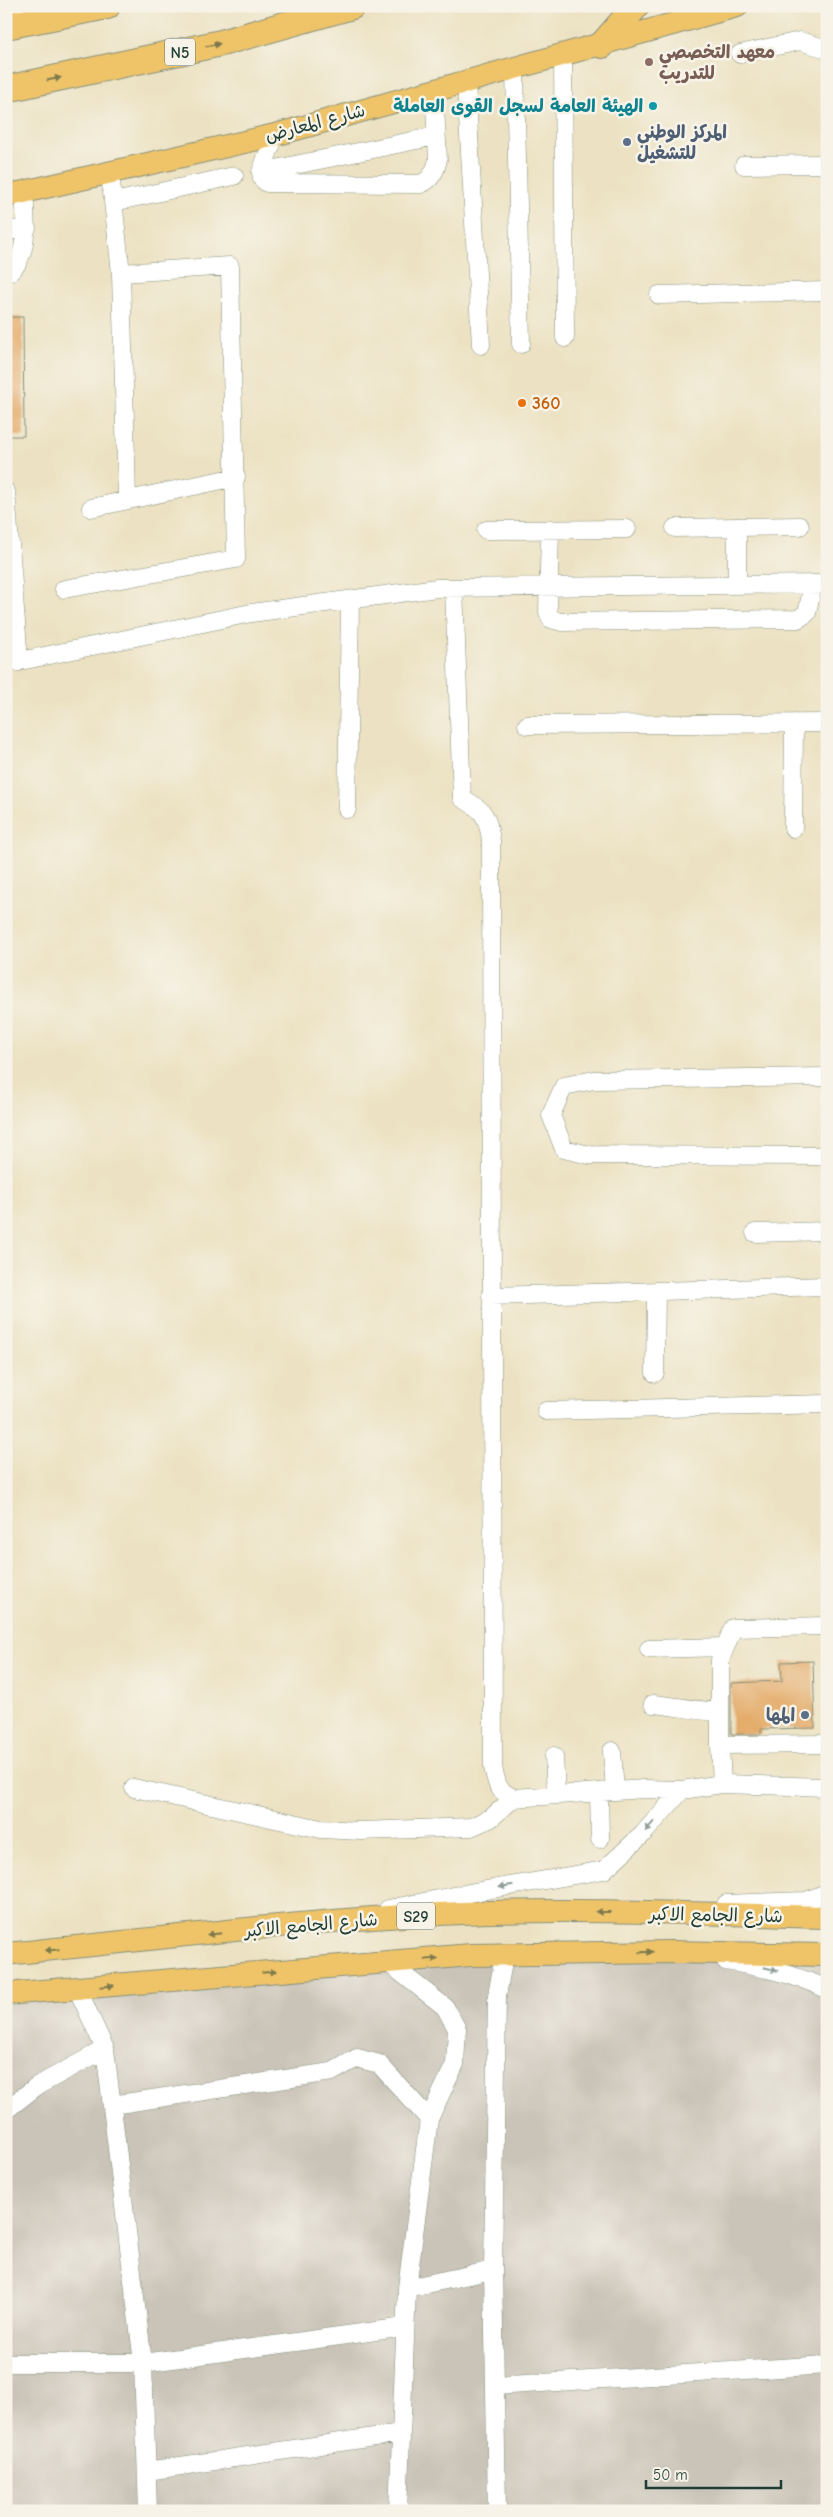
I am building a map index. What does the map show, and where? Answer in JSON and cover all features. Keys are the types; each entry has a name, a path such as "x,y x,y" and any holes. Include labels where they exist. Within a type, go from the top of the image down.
{"highway":[{"path":"6,26 107,6"},
{"name":"N5","path":"6,89 221,43 352,6"},
{"path":"602,44 636,6"}],"main road":[{"name":"شارع المعارض","path":"15,194 110,174 275,135 737,6"},
{"name":"شارع الجامع الاكبر","path":"6,1954 318,1923 463,1913 644,1913 827,1917"},
{"path":"6,1994 471,1956 672,1952 827,1955"}],"street":[{"path":"6,11 92,6"},
{"path":"740,54 800,41 827,49"},
{"path":"563,55 565,338"},
{"path":"515,68 521,344"},
{"path":"466,82 481,345"},
{"path":"275,135 261,172 262,179 268,183 421,184 431,177 437,167 434,91"},
{"path":"261,172 436,136"},
{"path":"744,165 827,164"},
{"path":"110,174 121,273 127,499"},
{"path":"114,202 234,176"},
{"path":"6,274 15,266 20,257 27,228 15,194"},
{"path":"6,231 27,228"},
{"path":"64,589 236,559 236,477 230,266 121,273"},
{"path":"659,295 827,291"},
{"path":"91,508 236,477"},
{"path":"6,492 12,663 251,614 438,588 454,588 548,587 737,585 820,584 807,613 798,619 561,622 551,619 548,612 548,587 550,529"},
{"path":"675,528 800,526"},
{"path":"737,527 737,585"},
{"path":"486,530 627,529"},
{"path":"454,588 462,798 479,807 484,814 488,822 491,841 493,1768 496,1783 502,1793 514,1798 607,1792 682,1790 722,1784 827,1786"},
{"path":"347,809 350,600"},
{"path":"793,828 794,723"},
{"path":"527,725 827,723"},
{"path":"827,1077 594,1080 564,1086 551,1115 564,1149 589,1155 827,1156"},
{"path":"755,1233 827,1231"},
{"path":"491,1296 827,1286"},
{"path":"655,1373 656,1291"},
{"path":"546,1410 827,1404"},
{"path":"722,1784 720,1660 733,1628 827,1626"},
{"path":"648,1649 725,1647"},
{"path":"653,1704 683,1710 720,1712"},
{"path":"720,1745 827,1744"},
{"path":"600,1839 612,1751"},
{"path":"554,1756 556,1795"},
{"path":"134,1788 321,1829 361,1831 471,1828 491,1818 514,1798"},
{"path":"318,1923 474,1892 604,1870 643,1834 682,1790"},
{"path":"644,1913 686,1905 806,1901 827,1893"},
{"path":"672,1952 768,1968 803,1978 827,1989"},
{"path":"497,2511 493,2270 497,1996 504,1956"},
{"path":"387,1962 445,2007 457,2029 455,2064 429,2119 407,2288 398,2511"},
{"path":"77,1988 105,2049 143,2363 148,2511"},
{"path":"6,2110 37,2086 105,2049"},
{"path":"112,2105 332,2072 356,2058 379,2064 429,2119"},
{"path":"407,2288 493,2270"},
{"path":"6,2363 143,2363 405,2327"},
{"path":"495,2386 827,2365"},
{"path":"147,2471 401,2434"}],"shaded area":[{"path":"671,1952 827,1955 827,2511 6,2511 6,1994"}],"building":[{"path":"6,317 23,317 24,436 6,436"},
{"path":"813,1661 815,1728 761,1729 761,1734 731,1734 731,1683 782,1681 781,1662"}],"place":[{"name":"معهد التخصصي للتدريب","path":"649,62"},
{"name":"الهيئة العامة لسجل القوى العاملة","path":"653,106"},
{"name":"المركز الوطني للتشغيل","path":"627,142"},
{"name":"360","path":"522,403"},
{"name":"المه‍ا","path":"805,1715"}]}
